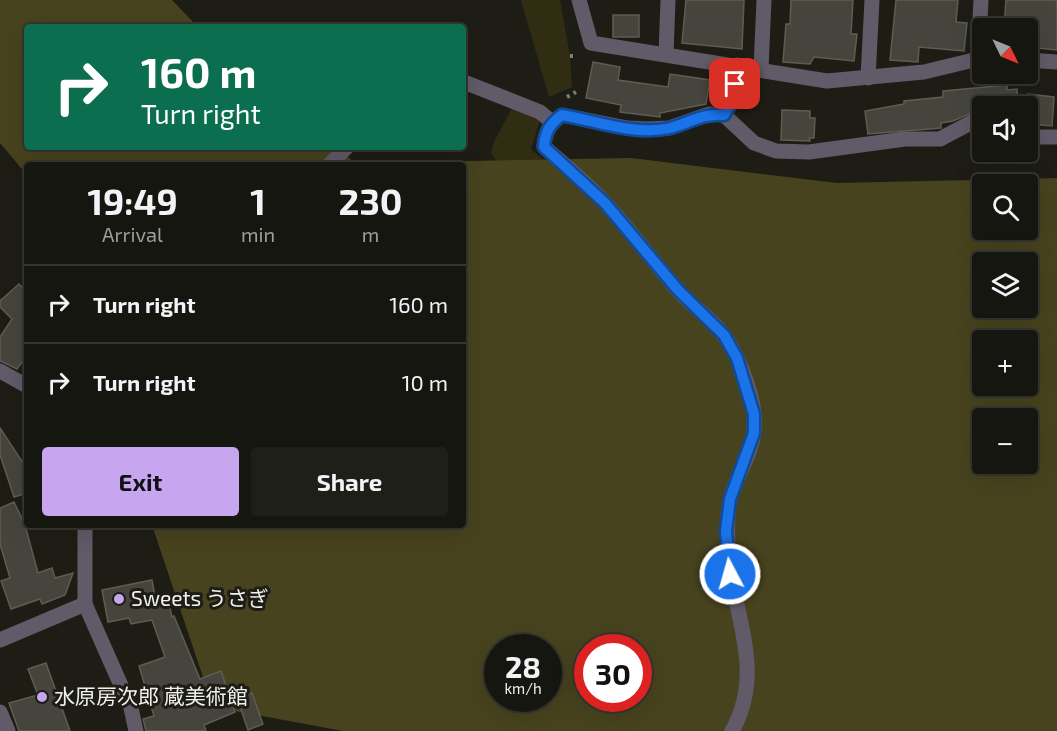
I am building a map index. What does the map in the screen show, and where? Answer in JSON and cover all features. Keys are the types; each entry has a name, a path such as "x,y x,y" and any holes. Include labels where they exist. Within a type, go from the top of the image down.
{"street":[{"path":"579,0 591,43 827,81 924,72 972,60"},
{"path":"666,54 668,0"},
{"path":"760,69 764,0"},
{"path":"868,78 872,0"},
{"path":"981,0 981,18"},
{"path":"1038,61 1057,62"},
{"path":"724,115 732,102 737,65"},
{"path":"466,83 540,112 552,122"},
{"path":"732,731 739,718 745,695 748,658 742,621 732,589 726,531 730,499 754,433 754,414 747,385 737,358 724,335 678,290 605,203 544,147 545,133 552,122 562,115 627,128 658,129 669,128 709,114 724,115 754,143 776,150 809,152 905,139 940,139 972,122"},
{"path":"1038,137 1057,137"},
{"path":"332,162 344,150"},
{"path":"0,371 24,384"},
{"path":"85,528 85,604 131,708 136,731"},
{"path":"0,640 85,604"},
{"path":"0,712 8,731"}],"path":[{"path":"563,99 576,92"}],"shaded area":[{"path":"0,0 172,0 195,24 24,24 24,150 340,150 354,162 24,162 24,171 0,143"},
{"path":"521,0 560,0 570,56 572,87 549,97"},
{"path":"512,108 540,120 531,149 565,178 517,191 491,153 494,142"},
{"path":"631,158 837,183 972,180 972,240 1038,240 1038,178 1057,178 1057,731 343,731 213,707 153,528 466,528 466,162 410,162"}],"building":[{"path":"686,0 744,0 742,49 682,43"},
{"path":"791,0 853,0 851,34 857,34 854,61 814,57 810,64 783,62 786,24 790,24"},
{"path":"896,0 958,0 956,22 967,23 964,51 919,47 918,62 890,60"},
{"path":"1006,0 1057,0 1057,50 1038,48 1038,18 1005,18"},
{"path":"613,15 639,15 639,37 613,37"},
{"path":"593,62 620,67 618,80 668,87 670,74 710,80 706,104 660,113 660,117 620,112 621,105 586,98"},
{"path":"1007,85 1007,90 1017,89 1017,96 972,96 972,113 941,123 941,128 868,134 865,111 904,104 904,101 943,97 943,91"},
{"path":"1028,94 1054,97 1052,126 1038,125 1038,96 1028,96"},
{"path":"782,110 810,111 810,118 815,118 814,138 809,138 810,141 781,140"},
{"path":"19,284 24,290 24,359 17,369 0,361 0,337 12,319 0,307 0,301"},
{"path":"0,428 24,464 24,494 14,497 0,455"},
{"path":"14,502 26,528 38,573 52,568 55,578 73,573 65,595 42,604 40,599 11,609 1,581 10,578 0,544 0,508"},
{"path":"152,580 155,597 162,595 162,600 168,599 172,617 174,616 200,679 221,671 235,712 204,725 206,731 146,731 143,719 154,716 139,666 165,657 152,620 131,624 129,618 108,622 102,590"},
{"name":"水原房次郎 蔵美術館","path":"46,663 70,731 19,731 9,703 38,695 28,669"},
{"path":"252,693 263,724 248,730 237,698"}],"place":[{"name":"Sweets うさぎ","path":"119,599"},
{"name":"水原房次郎 蔵美術館","path":"42,697"}],"route":[{"path":"730,574 726,531 730,499 754,433 754,414 737,358 724,335 678,290 605,203 544,147 545,133 552,122 562,115 627,128 647,129 669,128 709,114 724,115 732,102 735,84"}]}
